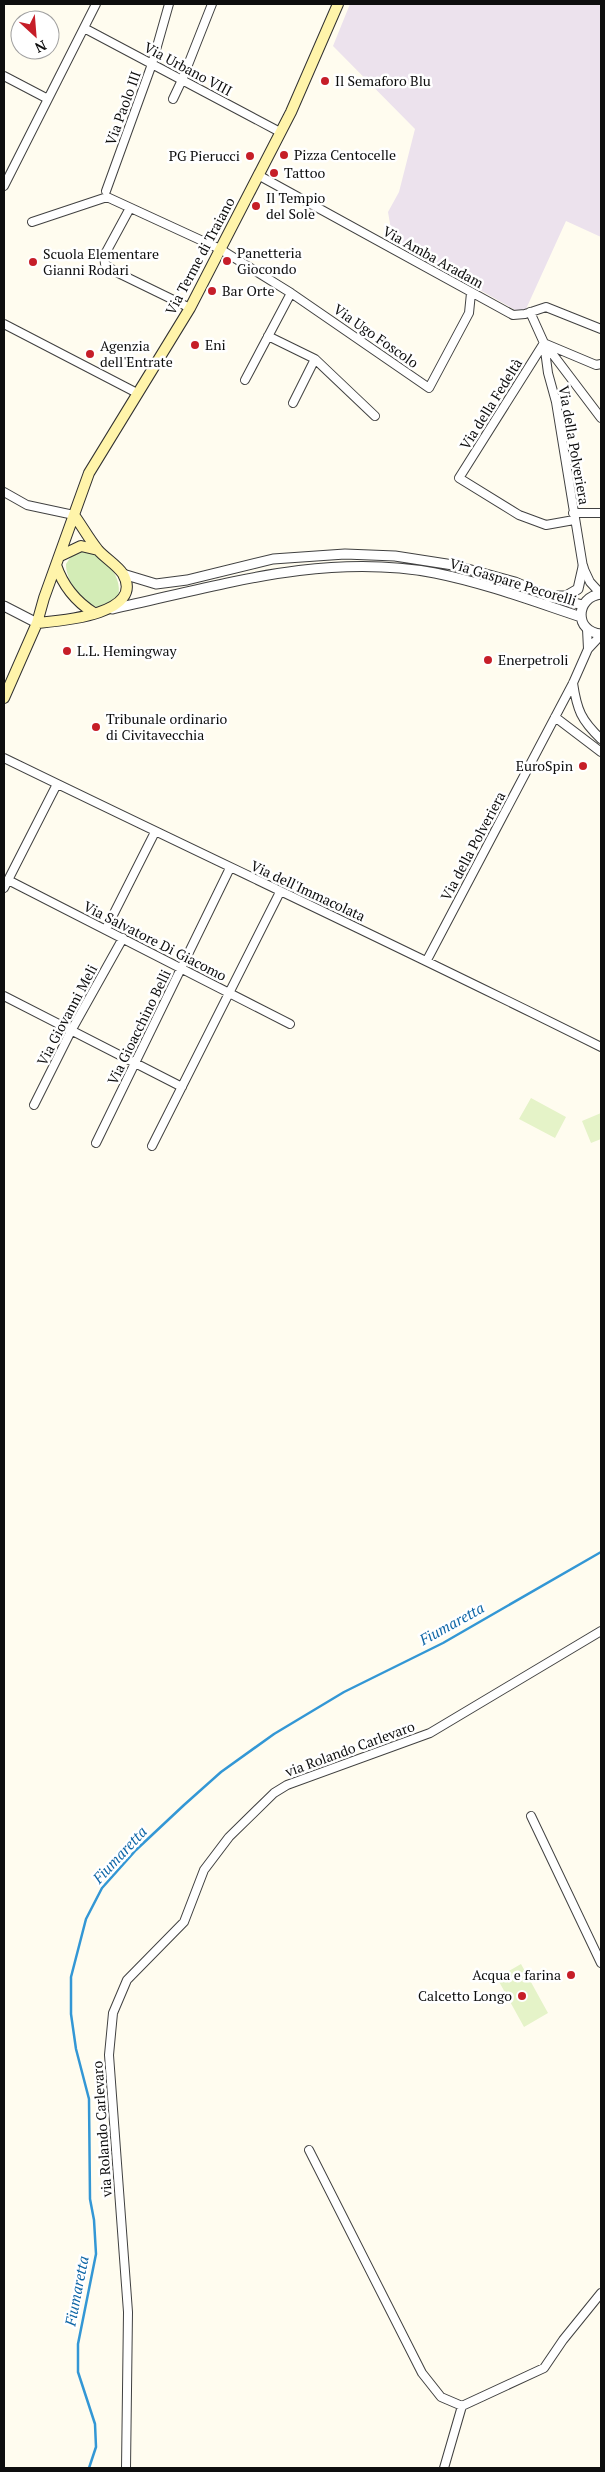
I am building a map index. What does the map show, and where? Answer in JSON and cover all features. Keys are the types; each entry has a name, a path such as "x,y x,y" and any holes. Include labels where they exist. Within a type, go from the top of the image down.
{"main road":[{"name":"Via Terme di Traiano","path":"37,623 89,473 190,308 280,132 322,44 338,4"},
{"path":"4,698 37,623 62,621 112,609 122,600 125,591 123,574 98,550 74,515"},
{"path":"94,613 84,607 66,588 58,561 81,546 98,550"}],"street":[{"path":"4,186 96,4"},
{"name":"Via Paolo III","path":"106,192 152,64 169,4"},
{"path":"173,98 212,4"},
{"name":"Via Urbano VIII","path":"84,28 280,132"},
{"path":"4,76 48,99"},
{"name":"Via Amba Aradam","path":"258,175 513,315 546,307 601,329"},
{"name":"Via Ugo Foscolo","path":"32,222 107,197 220,249 290,293 429,388 469,313 471,293"},
{"path":"130,208 104,256 105,264 190,308"},
{"path":"245,380 290,293"},
{"name":"Via della Polveriera","path":"530,312 544,343 548,374 556,402 573,517 583,567 590,582 601,594"},
{"path":"4,324 137,393"},
{"path":"268,336 315,359 375,416"},
{"path":"544,343 596,365 601,364"},
{"path":"544,343 601,418"},
{"name":"Via della Fedeltà","path":"544,343 459,478 519,515 546,526 573,517"},
{"path":"293,403 315,359"},
{"path":"4,492 27,504 74,515"},
{"path":"573,517 601,513"},
{"name":"Via Gaspare Pecorelli","path":"123,574 156,584 187,580 273,559 345,554 395,556 453,565 515,582 550,597 582,605 589,597 601,594"},
{"name":"Via Gaspare Pecorelli","path":"112,609 251,576 326,567 374,567 434,573 473,582 581,617 587,629"},
{"path":"550,597 566,596 578,589 583,567"},
{"name":"Via della Polveriera","path":"589,597 590,582"},
{"path":"581,617 582,605"},
{"path":"4,606 37,623"},
{"path":"578,711 560,707 588,649 601,634 587,629 588,649"},
{"path":"573,683 578,711 590,729 601,739"},
{"name":"Via della Polveriera","path":"427,960 560,707"},
{"path":"566,724 576,718 578,711"},
{"path":"555,717 601,752"},
{"name":"Via dell'Immacolata","path":"4,758 280,892 427,960 601,1047"},
{"path":"4,888 58,784"},
{"path":"106,929 155,832"},
{"name":"Via Gioacchino Belli","path":"96,1143 230,868"},
{"name":"Via Salvatore Di Giacomo","path":"8,880 290,1024"},
{"path":"152,1146 280,892"},
{"name":"Via Giovanni Meli","path":"34,1105 71,1030 123,938"},
{"path":"4,996 182,1087"},
{"name":"via Rolando Carlevaro","path":"126,2468 128,2312 109,2055 113,2013 127,1980 184,1922 204,1870 229,1837 274,1793 287,1785 430,1733 601,1631"},
{"path":"531,1816 601,1963"},
{"path":"309,2150 422,2373 441,2397 462,2406 544,2368 563,2340 601,2293"},
{"path":"444,2468 462,2406"}],"shaded area":[{"path":"350,4 601,4 601,237 566,221 523,312 517,311 393,241 388,212 399,192 415,129 333,46"}],"green space":[{"path":"81,551 97,556 111,568 118,583 119,592 117,600 102,607 96,607 89,604 77,593 69,578 66,564 72,555"},
{"path":"531,1098 566,1117 555,1138 519,1119"},
{"path":"601,1113 601,1139 591,1143 582,1121"},
{"name":"Calcetto Longo","path":"521,1964 548,2013 524,2027 497,1978"}],"waterway":[{"name":"Fiumaretta","path":"89,2468 96,2447 95,2424 78,2372 78,2344 96,2254 94,2220 90,2199 89,2099 76,2049 71,2014 71,1977 86,1919 102,1888 136,1850 184,1805 221,1772 274,1734 344,1692 443,1643 601,1552"}],"place":[{"name":"Il Semaforo Blu","path":"325,81"},
{"name":"Pizza Centocelle","path":"284,155"},
{"name":"PG Pierucci","path":"250,156"},
{"name":"Tattoo","path":"274,173"},
{"name":"Il Tempio del Sole","path":"256,206"},
{"name":"Panetteria Giocondo","path":"227,261"},
{"name":"Scuola Elementare Gianni Rodari","path":"33,262"},
{"name":"Bar Orte","path":"212,291"},
{"name":"Eni","path":"195,345"},
{"name":"Agenzia dell'Entrate","path":"90,354"},
{"name":"L.L. Hemingway","path":"67,651"},
{"name":"Enerpetroli","path":"488,660"},
{"name":"Tribunale ordinario di Civitavecchia","path":"96,727"},
{"name":"EuroSpin","path":"583,766"},
{"name":"Acqua e farina","path":"571,1975"},
{"name":"Calcetto Longo","path":"522,1996"}]}
